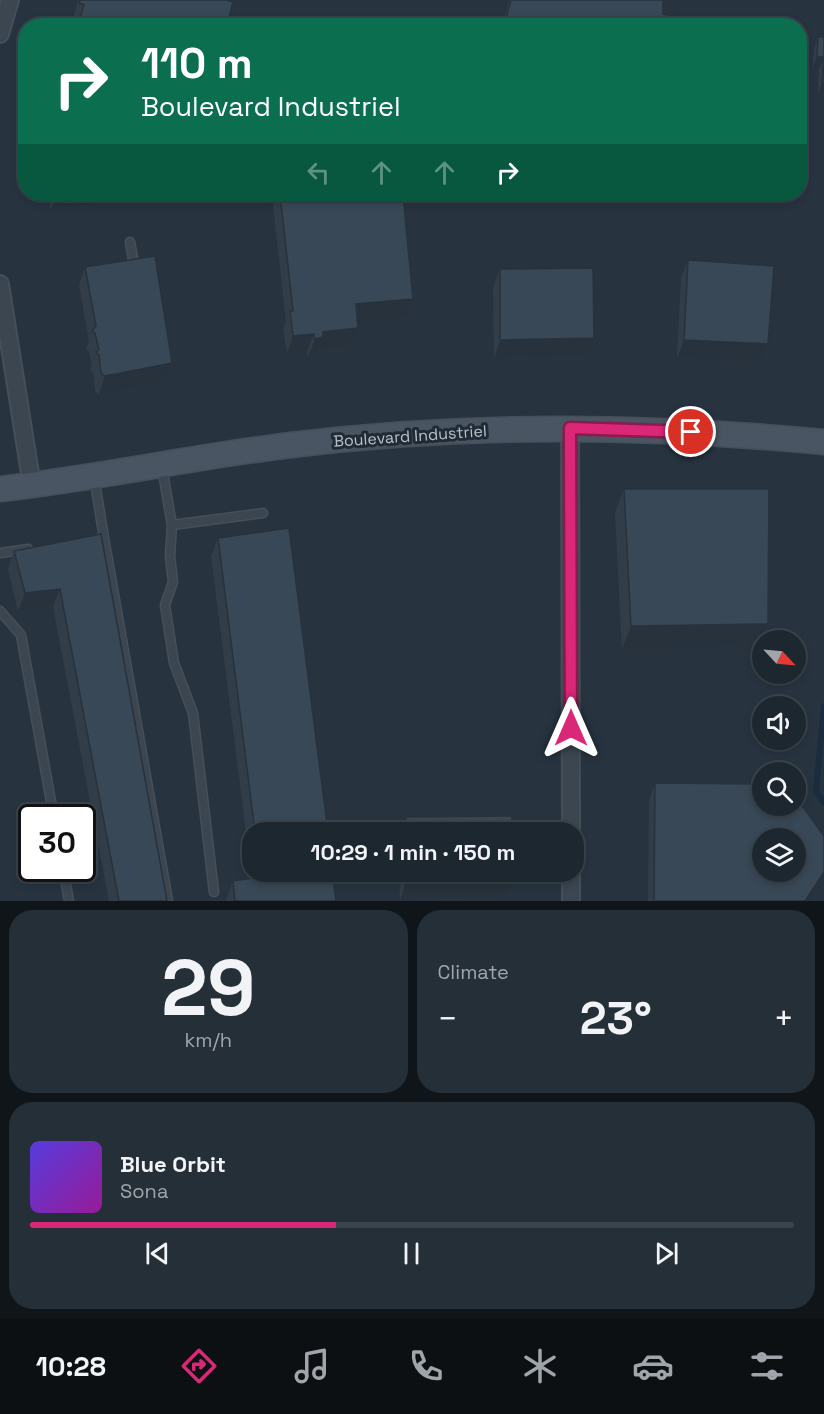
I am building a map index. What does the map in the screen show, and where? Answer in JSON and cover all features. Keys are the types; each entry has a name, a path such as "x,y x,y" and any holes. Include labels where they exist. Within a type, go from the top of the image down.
{"street":[{"path":"0,34 10,0"},
{"path":"0,284 32,486"},
{"path":"570,428 571,822"},
{"name":"Boulevard Industriel","path":"0,489 32,486 292,445 377,437 499,430 651,429 824,442"},
{"path":"571,882 571,901"}],"lane":[{"path":"130,242 136,276"},
{"path":"162,464 172,525 170,556 173,582 165,605 174,663 193,713 214,892"},
{"path":"94,476 168,901"},
{"path":"172,525 263,513"},
{"path":"92,539 104,538"},
{"path":"0,553 34,548"},
{"path":"0,611 21,635 51,804"},
{"path":"66,882 69,901"}],"building":[{"path":"80,0 227,0 233,2 229,18 80,18 84,5 79,3"},
{"path":"511,0 663,0 663,14 687,18 506,18"},
{"path":"818,37 824,37 824,57 817,57"},
{"path":"824,57 824,82 822,82"},
{"path":"281,201 404,201 413,299 356,304 358,328 323,332 323,337 315,339 314,334 293,336 290,311 293,311"},
{"path":"155,256 172,363 105,376 101,373 99,355 96,352 99,350 95,333 92,331 96,326 85,267"},
{"path":"688,260 774,266 768,344 684,340"},
{"path":"593,268 594,338 500,340 500,269"},
{"path":"624,489 769,489 768,624 631,626"},
{"path":"289,528 327,822 254,822 218,538"},
{"path":"101,534 167,901 119,901 60,589 25,593 14,551"},
{"path":"655,783 752,784 752,816 806,816 806,811 824,836 824,872 805,901 654,901"},
{"path":"512,816 512,822 406,822 406,817"},
{"path":"233,881 333,882 336,901 235,901"}],"waterway":[{"path":"824,706 816,791 824,803"}],"route":[{"path":"571,728 570,428 691,432"}]}
